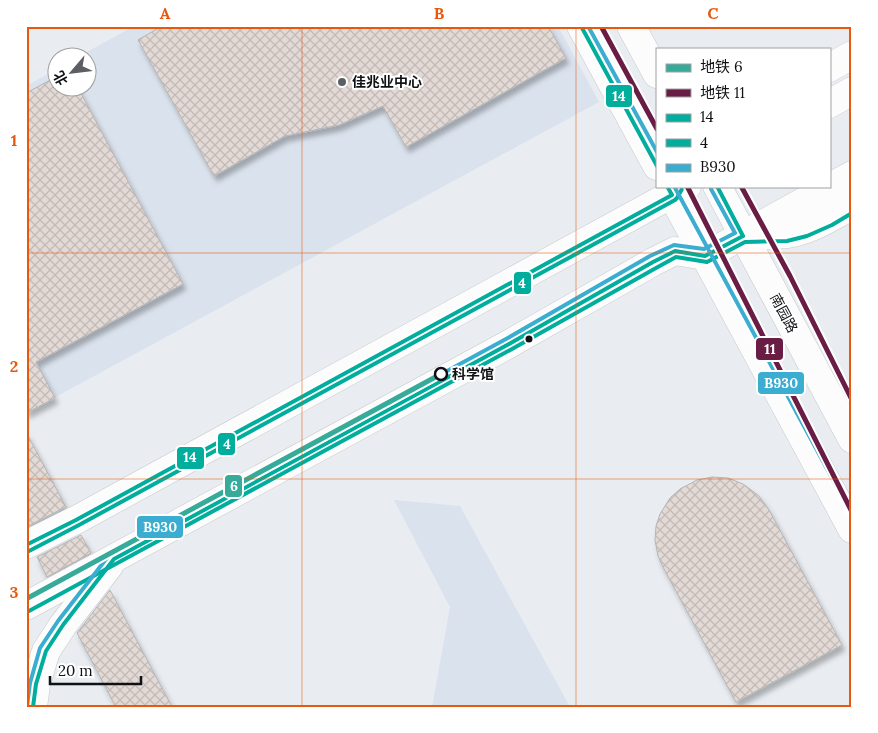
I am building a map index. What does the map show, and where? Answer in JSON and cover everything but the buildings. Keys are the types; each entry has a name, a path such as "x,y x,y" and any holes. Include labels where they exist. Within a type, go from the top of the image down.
{"main road":[{"path":"581,26 656,164"},
{"path":"632,26 656,72"},
{"path":"830,67 852,55"},
{"path":"830,103 852,91"},
{"path":"830,187 852,175"},
{"path":"26,545 76,520 675,188 705,256 852,529"},
{"name":"南园路","path":"718,188 852,439"},
{"path":"26,606 509,344 653,262 675,252 705,256 829,188"},
{"path":"743,236 786,235 805,230 852,206"},
{"path":"26,530 49,527 76,520"},
{"path":"33,707 36,684 46,651 62,625 114,559"}],"shaded area":[{"path":"134,26 558,26 599,102 26,413 26,86 48,74 48,98 98,98 98,48 94,48"},
{"path":"394,500 460,506 570,707 432,707 450,607"}],"metro line":[{"name":"11","path":"601,26 656,127"},
{"name":"11","path":"688,188 852,512"},
{"name":"11","path":"742,188 790,276 852,400"},
{"name":"6","path":"26,599 441,374"}],"transit line":[{"name":"14","path":"581,26 656,164"},
{"name":"B930","path":"588,26 656,150"},
{"name":"14","path":"26,545 76,520 672,195 668,188"},
{"name":"B930","path":"675,188 852,515"},
{"name":"14","path":"33,707 36,684 46,651 63,625 114,559 509,344 653,262 675,251 705,256 743,236 718,188"},
{"name":"4","path":"29,551 675,200 682,189"},
{"name":"B930","path":"27,706 30,683 40,648 58,621 110,554 506,339 650,256 674,245 704,249 735,233 711,189"},
{"name":"4","path":"29,611 512,349 676,257 707,262 745,242 787,241 807,236 832,225 852,213"}],"place":[{"name":"佳兆业中心","path":"342,82"},
{"name":"科学馆","path":"441,374"}]}
